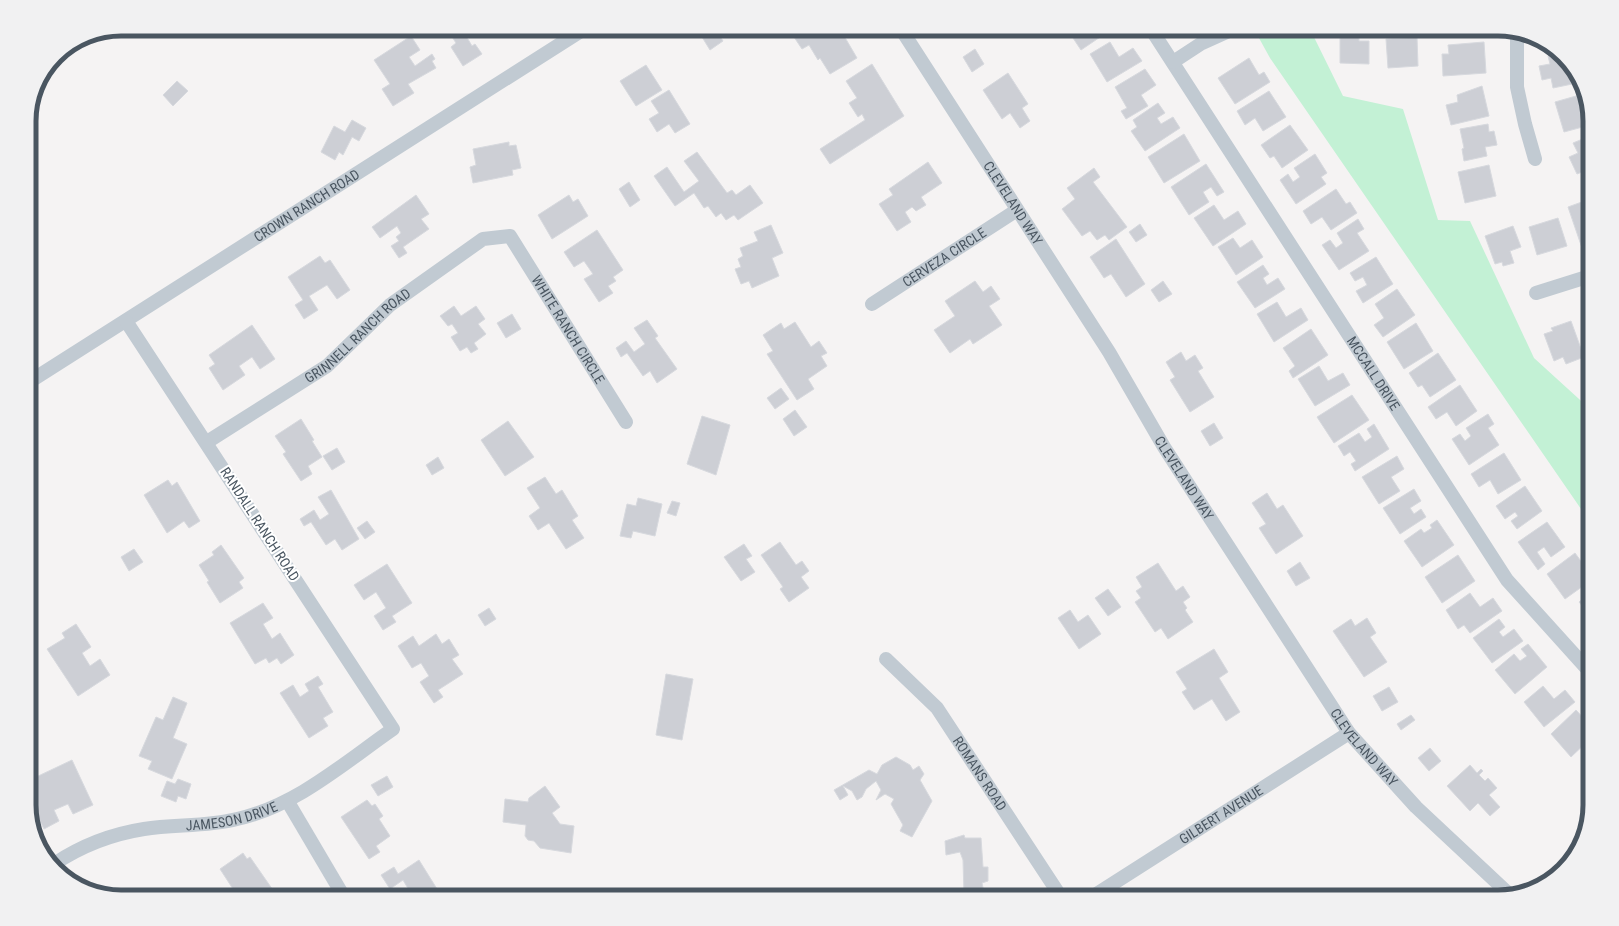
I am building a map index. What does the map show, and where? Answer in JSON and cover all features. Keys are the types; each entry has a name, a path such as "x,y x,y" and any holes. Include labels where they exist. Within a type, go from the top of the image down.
{"street":[{"name":"CROWN RANCH ROAD","path":"36,378 573,36"},
{"name":"CLEVELAND WAY","path":"905,36 1109,352 1164,447 1350,733 1416,808 1504,889"},
{"name":"MCCALL DRIVE","path":"1156,36 1507,580 1583,664"},
{"path":"1172,62 1202,43 1218,36"},
{"path":"1517,38 1517,87 1525,124 1535,159"},
{"name":"CERVEZA CIRCLE","path":"872,304 1017,210"},
{"name":"WHITE RANCH CIRCLE","path":"510,236 626,422"},
{"name":"GRINNELL RANCH ROAD","path":"207,442 327,366 390,305 483,239 510,236"},
{"path":"1536,293 1583,278"},
{"name":"RANDALL RANCH ROAD","path":"126,320 393,729"},
{"name":"ROMANS ROAD","path":"886,659 937,708 1056,890"},
{"name":"JAMESON DRIVE","path":"58,861 76,850 93,842 136,831 238,819 288,802 393,729"},
{"name":"GILBERT AVENUE","path":"1103,890 1350,733"},
{"path":"288,802 340,890"}],"green space":[{"path":"1258,36 1313,36 1343,96 1403,109 1438,220 1470,221 1534,358 1583,403 1583,512 1270,58"}],"building":[{"path":"411,36 420,50 409,57 415,66 432,54 435,59 432,61 436,68 408,84 414,93 393,106 382,89 390,84 374,60"},
{"path":"452,36 466,36 472,46 475,44 482,54 463,66 451,47 456,43"},
{"path":"720,36 723,41 710,50 702,37"},
{"path":"793,36 844,36 857,58 830,74 820,58 818,60 809,45 802,49"},
{"path":"1072,36 1102,36 1081,50"},
{"path":"1340,36 1359,36 1359,41 1369,41 1369,64 1340,63"},
{"path":"1417,37 1418,66 1388,68 1386,39"},
{"path":"1110,42 1119,57 1133,48 1142,61 1107,82 1090,54"},
{"path":"1484,42 1486,73 1443,76 1442,54 1449,54 1448,45"},
{"path":"975,49 984,64 972,72 963,57"},
{"path":"1551,55 1558,61 1569,74 1574,84 1553,88 1551,78 1542,80 1539,66 1550,64 1548,56"},
{"path":"1249,58 1259,75 1264,72 1270,82 1235,104 1218,78"},
{"path":"872,64 904,116 830,164 820,149 865,120 862,114 858,117 849,103 857,98 846,81"},
{"path":"646,65 662,90 636,106 620,81"},
{"path":"1145,69 1156,85 1141,95 1148,106 1126,119 1121,111 1127,108 1115,87"},
{"path":"1008,73 1028,104 1022,108 1030,121 1020,128 1010,113 1002,119 983,90"},
{"path":"177,81 188,91 173,106 163,95"},
{"path":"1482,86 1489,116 1451,125 1446,105 1458,102 1457,95"},
{"path":"669,90 690,124 675,133 669,124 657,132 649,119 659,113 651,101"},
{"path":"1269,91 1286,117 1263,131 1255,118 1245,125 1237,111"},
{"path":"1578,95 1583,116 1583,127 1564,132 1555,102"},
{"path":"1158,103 1165,113 1157,118 1161,124 1173,117 1180,128 1145,151 1131,131 1137,127 1133,120"},
{"path":"352,120 366,128 359,141 352,137 343,155 339,152 335,160 321,152 334,126 345,132"},
{"path":"1488,124 1489,132 1494,131 1497,145 1485,147 1487,156 1464,161 1462,149 1464,148 1460,129"},
{"path":"1290,125 1308,150 1282,168 1274,156 1270,158 1261,145"},
{"path":"1184,134 1200,161 1164,183 1148,157"},
{"path":"1583,139 1583,172 1577,174 1569,157 1578,153 1573,143"},
{"path":"509,142 509,146 516,145 521,168 512,170 513,175 473,183 470,167 476,165 473,149"},
{"path":"697,152 727,193 732,190 736,195 750,185 763,203 738,220 734,215 726,220 721,213 716,217 708,206 704,208 694,193 675,206 654,176 667,167 684,192 699,181 684,161"},
{"path":"1315,154 1327,173 1321,177 1326,184 1296,204 1280,180 1288,174 1293,182 1300,177 1294,168"},
{"path":"928,162 942,183 921,197 926,205 916,211 912,207 905,212 911,222 897,231 879,204 893,195 889,189"},
{"path":"1206,164 1224,192 1217,196 1211,187 1203,192 1209,202 1189,215 1171,187"},
{"path":"1489,165 1496,196 1465,203 1458,172"},
{"path":"1094,168 1100,177 1093,182 1127,227 1109,240 1105,235 1097,240 1090,231 1082,236 1062,209 1075,199 1067,188"},
{"path":"629,182 640,200 630,207 619,189"},
{"path":"1336,189 1346,204 1350,202 1357,213 1331,230 1322,217 1311,224 1303,211"},
{"path":"416,195 429,214 421,219 429,229 403,247 407,253 399,258 391,246 399,241 396,237 401,233 397,226 380,238 372,227"},
{"path":"569,195 573,202 578,199 588,216 552,239 538,215"},
{"path":"1583,202 1582,248 1568,207"},
{"path":"1214,205 1224,220 1238,211 1246,224 1213,246 1194,218"},
{"path":"1558,218 1567,246 1537,255 1529,227"},
{"path":"1358,219 1364,229 1357,233 1369,251 1339,270 1322,245 1330,240 1336,248 1343,243 1337,233"},
{"path":"1140,224 1147,235 1136,242 1129,232"},
{"path":"771,225 783,253 772,258 779,276 752,288 749,281 741,284 735,269 741,267 738,259 743,256 740,248 758,241 754,232"},
{"path":"1513,226 1521,247 1510,251 1514,263 1503,266 1502,262 1495,264 1485,236"},
{"path":"597,230 623,270 613,277 616,281 608,286 613,293 599,302 584,279 593,274 584,261 574,267 564,252"},
{"path":"1233,238 1240,248 1252,240 1263,257 1236,275 1218,247"},
{"path":"1116,239 1145,284 1126,297 1111,274 1104,278 1090,257"},
{"path":"320,256 325,263 330,260 350,290 337,299 327,285 309,296 318,310 304,319 295,305 303,300 288,277"},
{"path":"1376,257 1393,284 1363,303 1356,291 1367,285 1363,277 1355,281 1350,273"},
{"path":"1263,265 1269,274 1263,278 1267,285 1278,278 1285,289 1255,308 1237,282"},
{"path":"975,281 983,292 991,286 1000,299 989,306 1002,325 973,344 970,339 950,353 934,330 955,316 945,301"},
{"path":"1163,281 1172,294 1159,302 1151,290"},
{"path":"1397,289 1415,315 1383,337 1374,325 1384,318 1375,304"},
{"path":"1277,302 1286,317 1301,308 1308,320 1274,342 1257,314"},
{"path":"454,306 461,316 476,306 485,319 478,324 486,334 474,343 478,349 471,353 467,347 460,351 451,337 458,333 452,324 448,326 440,316"},
{"path":"512,314 521,329 506,338 497,323"},
{"path":"647,320 658,336 655,338 677,369 657,383 650,371 643,376 627,353 621,357 616,348 626,341 634,352 645,344 634,328"},
{"path":"1571,321 1583,357 1566,364 1563,357 1554,361 1544,334 1553,331 1551,328"},
{"path":"795,322 811,347 819,341 827,353 821,356 827,366 808,379 814,389 797,400 767,354 773,351 763,335 781,323 784,329"},
{"path":"1416,323 1433,351 1404,369 1387,342"},
{"path":"252,325 275,359 260,369 252,357 239,366 245,375 223,390 209,368 215,364 209,355"},
{"path":"1311,329 1328,355 1293,378 1289,371 1295,366 1283,348"},
{"path":"1181,352 1186,361 1195,355 1203,368 1198,371 1214,397 1190,412 1170,380 1175,377 1166,362"},
{"path":"1438,353 1456,380 1430,397 1422,385 1418,387 1409,373"},
{"path":"1319,366 1328,381 1343,373 1350,385 1315,406 1298,379"},
{"path":"1460,385 1477,411 1456,426 1447,412 1436,419 1428,407"},
{"path":"781,388 789,399 775,409 767,398"},
{"path":"1352,395 1369,420 1334,443 1317,417"},
{"path":"795,410 807,427 794,436 783,419"},
{"path":"1488,414 1494,424 1488,428 1499,445 1469,465 1452,439 1460,434 1465,441 1471,436 1466,428"},
{"path":"702,416 730,425 716,475 687,464"},
{"path":"301,419 314,440 312,441 322,457 308,466 312,474 301,481 283,454 286,452 275,436"},
{"path":"508,421 534,457 505,476 481,440"},
{"path":"1214,423 1223,438 1210,446 1201,431"},
{"path":"1374,424 1389,449 1355,471 1351,464 1356,461 1350,452 1344,456 1338,446 1359,433 1365,442 1372,437 1367,429"},
{"path":"337,448 345,462 332,470 323,456"},
{"path":"1504,453 1521,480 1498,494 1490,480 1479,487 1471,474"},
{"path":"1397,456 1404,469 1391,477 1400,491 1379,504 1362,477"},
{"path":"438,457 444,468 432,475 426,465"},
{"path":"545,477 556,494 562,490 578,516 572,520 584,538 566,549 549,523 538,530 529,516 540,508 527,488"},
{"path":"168,480 172,486 177,482 200,521 189,528 184,521 167,533 144,495"},
{"path":"1525,486 1542,511 1517,529 1511,521 1518,516 1515,512 1505,519 1496,506"},
{"path":"1414,489 1421,501 1410,508 1414,514 1421,509 1426,517 1400,534 1383,508"},
{"path":"331,490 359,539 342,550 335,539 326,545 311,522 304,526 300,519 314,510 320,520 329,514 318,497"},
{"path":"1267,493 1277,509 1283,505 1303,536 1276,554 1259,528 1266,524 1252,503"},
{"path":"638,498 662,504 655,536 633,531 631,538 620,536 627,504 636,506"},
{"path":"672,501 680,503 676,516 667,513"},
{"path":"1437,520 1454,545 1422,567 1404,541 1421,529 1424,533 1432,528 1430,525"},
{"path":"367,521 375,532 365,539 357,528"},
{"path":"1547,522 1565,547 1551,557 1544,547 1537,552 1545,564 1538,570 1518,542"},
{"path":"780,542 796,565 802,561 809,571 801,577 809,588 789,602 780,589 783,587 761,555"},
{"path":"744,544 752,556 746,559 755,572 741,581 724,557"},
{"path":"221,545 244,578 239,582 243,588 220,603 207,582 209,581 199,565 214,555 212,552"},
{"path":"134,549 143,562 129,571 121,557"},
{"path":"1575,553 1583,564 1583,586 1565,599 1547,574"},
{"path":"1458,555 1475,581 1442,603 1425,577"},
{"path":"1300,562 1310,578 1296,586 1287,571"},
{"path":"1158,563 1176,591 1183,586 1190,597 1183,602 1187,608 1185,610 1193,622 1168,639 1161,628 1155,632 1135,602 1141,598 1136,591 1142,587 1136,577"},
{"path":"387,564 412,603 392,616 396,622 383,630 374,616 386,608 376,592 364,600 354,585"},
{"path":"1108,589 1121,607 1108,616 1095,598"},
{"path":"1470,593 1480,607 1493,598 1502,611 1470,633 1464,625 1458,629 1446,610"},
{"path":"1583,599 1583,607 1579,602"},
{"path":"263,603 273,618 263,624 272,639 280,633 294,655 281,664 277,658 269,663 266,658 255,664 230,623"},
{"path":"489,608 496,619 485,626 478,615"},
{"path":"1070,610 1078,622 1088,615 1101,634 1079,649 1058,618"},
{"path":"1367,618 1376,633 1370,637 1387,662 1364,677 1333,631 1351,619 1355,626"},
{"path":"1499,619 1505,627 1499,632 1503,637 1514,629 1523,641 1492,663 1473,638"},
{"path":"76,624 91,647 82,653 90,666 100,659 110,675 78,696 47,649 65,638 62,633"},
{"path":"436,634 442,644 449,639 459,655 452,659 463,674 438,690 443,697 434,703 420,682 429,676 421,663 412,668 398,646 413,636 419,646"},
{"path":"1528,644 1547,667 1515,694 1495,670 1514,654 1520,661 1527,656 1521,649"},
{"path":"1214,649 1228,672 1219,678 1240,712 1226,721 1212,699 1194,710 1182,692 1187,689 1176,672"},
{"path":"666,674 693,679 682,740 656,735"},
{"path":"318,676 323,684 318,687 333,712 323,718 328,726 309,738 280,693 293,685 300,697 309,691 305,684"},
{"path":"1543,686 1554,699 1565,690 1575,702 1544,727 1524,702"},
{"path":"1389,687 1398,702 1382,711 1373,696"},
{"path":"173,697 187,703 173,738 187,744 172,779 148,769 152,761 139,756 156,717 163,720"},
{"path":"1576,710 1583,718 1583,746 1571,757 1551,734"},
{"path":"1411,715 1415,720 1401,730 1397,724"},
{"path":"1430,748 1441,761 1429,771 1418,758"},
{"path":"896,757 910,765 913,770 919,766 924,774 920,780 932,801 912,837 900,831 903,825 891,804 894,799 885,794 876,800 881,790 876,781 866,789 862,797 857,800 852,791 843,786 848,795 840,800 834,790 869,770 877,774 882,765"},
{"path":"72,760 93,805 73,814 68,804 54,810 59,821 44,829 36,810 36,777"},
{"path":"1470,765 1477,773 1481,769 1483,771 1479,775 1485,781 1488,778 1497,788 1489,795 1500,807 1490,816 1478,803 1470,811 1447,786"},
{"path":"387,776 393,787 378,796 371,785"},
{"path":"178,779 191,784 186,799 178,796 176,802 161,796 167,781 175,784"},
{"path":"545,786 560,807 552,813 560,824 574,826 571,853 540,848 534,841 528,840 525,836 526,825 503,822 505,799 528,802 529,798"},
{"path":"367,800 372,806 375,804 383,816 379,819 390,836 376,846 380,852 369,859 341,817"},
{"path":"964,835 965,838 981,838 983,867 988,867 988,881 982,883 984,890 964,890 963,860 960,852 946,855 945,841"},
{"path":"243,853 247,859 250,857 273,890 233,889 220,869"},
{"path":"419,860 438,890 409,890 403,880 390,889 381,875 394,867 398,874"}]}
